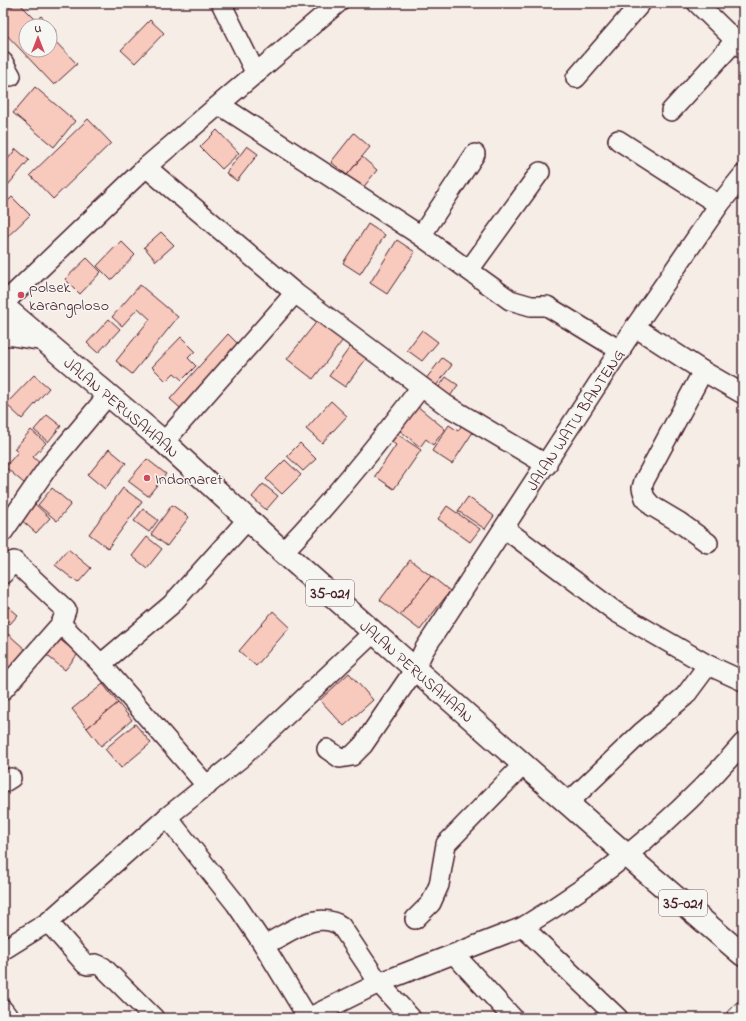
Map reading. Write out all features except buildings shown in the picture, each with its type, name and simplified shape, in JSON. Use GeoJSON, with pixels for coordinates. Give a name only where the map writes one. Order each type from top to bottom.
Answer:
{"type":"FeatureCollection","features":[{"type":"Feature","properties":{"kind":"main road","name":"JALAN PERUSAHAAN"},"geometry":{"type":"LineString","coordinates":[[3,305],[164,442],[283,552],[414,669],[743,955]]}},
{"type":"Feature","properties":{"kind":"main road"},"geometry":{"type":"LineString","coordinates":[[3,335],[10,334],[43,339]]}},
{"type":"Feature","properties":{"kind":"street"},"geometry":{"type":"LineString","coordinates":[[221,3],[256,74]]}},
{"type":"Feature","properties":{"kind":"street"},"geometry":{"type":"LineString","coordinates":[[3,305],[146,167],[338,3]]}},
{"type":"Feature","properties":{"kind":"street"},"geometry":{"type":"LineString","coordinates":[[576,78],[641,3]]}},
{"type":"Feature","properties":{"kind":"street"},"geometry":{"type":"LineString","coordinates":[[671,111],[739,45],[697,3]]}},
{"type":"Feature","properties":{"kind":"street"},"geometry":{"type":"LineString","coordinates":[[220,105],[421,236],[510,300],[531,306],[547,306],[621,351]]}},
{"type":"Feature","properties":{"kind":"street"},"geometry":{"type":"LineString","coordinates":[[618,140],[720,206]]}},
{"type":"Feature","properties":{"kind":"street"},"geometry":{"type":"LineString","coordinates":[[421,236],[475,154]]}},
{"type":"Feature","properties":{"kind":"street"},"geometry":{"type":"LineString","coordinates":[[146,167],[295,294],[446,404],[547,465]]}},
{"type":"Feature","properties":{"kind":"street"},"geometry":{"type":"LineString","coordinates":[[469,270],[540,172]]}},
{"type":"Feature","properties":{"kind":"street","name":"JALAN WATU BANTENG"},"geometry":{"type":"LineString","coordinates":[[328,749],[340,758],[352,756],[363,745],[414,669],[424,650],[504,528],[547,465],[635,327],[743,175]]}},
{"type":"Feature","properties":{"kind":"street"},"geometry":{"type":"LineString","coordinates":[[164,442],[295,294]]}},
{"type":"Feature","properties":{"kind":"street"},"geometry":{"type":"LineString","coordinates":[[635,327],[703,371],[743,394]]}},
{"type":"Feature","properties":{"kind":"street"},"geometry":{"type":"LineString","coordinates":[[703,371],[644,481],[642,488],[645,498],[652,506],[679,522],[708,543]]}},
{"type":"Feature","properties":{"kind":"street"},"geometry":{"type":"LineString","coordinates":[[283,552],[344,486],[382,440],[421,387]]}},
{"type":"Feature","properties":{"kind":"street"},"geometry":{"type":"LineString","coordinates":[[3,532],[48,466],[108,395]]}},
{"type":"Feature","properties":{"kind":"street"},"geometry":{"type":"LineString","coordinates":[[101,664],[171,605],[248,519]]}},
{"type":"Feature","properties":{"kind":"street"},"geometry":{"type":"LineString","coordinates":[[504,528],[616,612],[708,665],[743,681]]}},
{"type":"Feature","properties":{"kind":"street"},"geometry":{"type":"LineString","coordinates":[[3,690],[61,624],[66,610],[7,561]]}},
{"type":"Feature","properties":{"kind":"street"},"geometry":{"type":"LineString","coordinates":[[61,624],[101,664],[207,786]]}},
{"type":"Feature","properties":{"kind":"street"},"geometry":{"type":"LineString","coordinates":[[3,950],[48,922],[167,818],[241,758],[374,632]]}},
{"type":"Feature","properties":{"kind":"street"},"geometry":{"type":"LineString","coordinates":[[568,803],[641,733],[685,696],[708,665]]}},
{"type":"Feature","properties":{"kind":"street"},"geometry":{"type":"LineString","coordinates":[[167,818],[236,904],[264,945],[308,1018],[379,983],[455,955],[523,927],[622,851],[720,769],[743,743]]}},
{"type":"Feature","properties":{"kind":"street"},"geometry":{"type":"LineString","coordinates":[[415,919],[431,903],[438,885],[446,844],[524,764]]}},
{"type":"Feature","properties":{"kind":"street"},"geometry":{"type":"LineString","coordinates":[[264,945],[310,921],[324,919],[333,921],[341,926],[379,983],[411,1018]]}},
{"type":"Feature","properties":{"kind":"street"},"geometry":{"type":"LineString","coordinates":[[48,922],[85,964],[88,966],[96,964],[103,967],[154,1018]]}},
{"type":"Feature","properties":{"kind":"street"},"geometry":{"type":"LineString","coordinates":[[523,927],[618,1018]]}},
{"type":"Feature","properties":{"kind":"street"},"geometry":{"type":"LineString","coordinates":[[455,955],[512,1018]]}},
{"type":"Feature","properties":{"kind":"street"},"geometry":{"type":"LineString","coordinates":[[3,1010],[9,1018]]}},
{"type":"Feature","properties":{"kind":"street"},"geometry":{"type":"LineString","coordinates":[[736,1018],[743,1011]]}},
{"type":"Feature","properties":{"kind":"place","name":"polsek karangploso"},"geometry":{"type":"Point","coordinates":[21,295]}},
{"type":"Feature","properties":{"kind":"place","name":"Indomaret"},"geometry":{"type":"Point","coordinates":[147,478]}}]}
